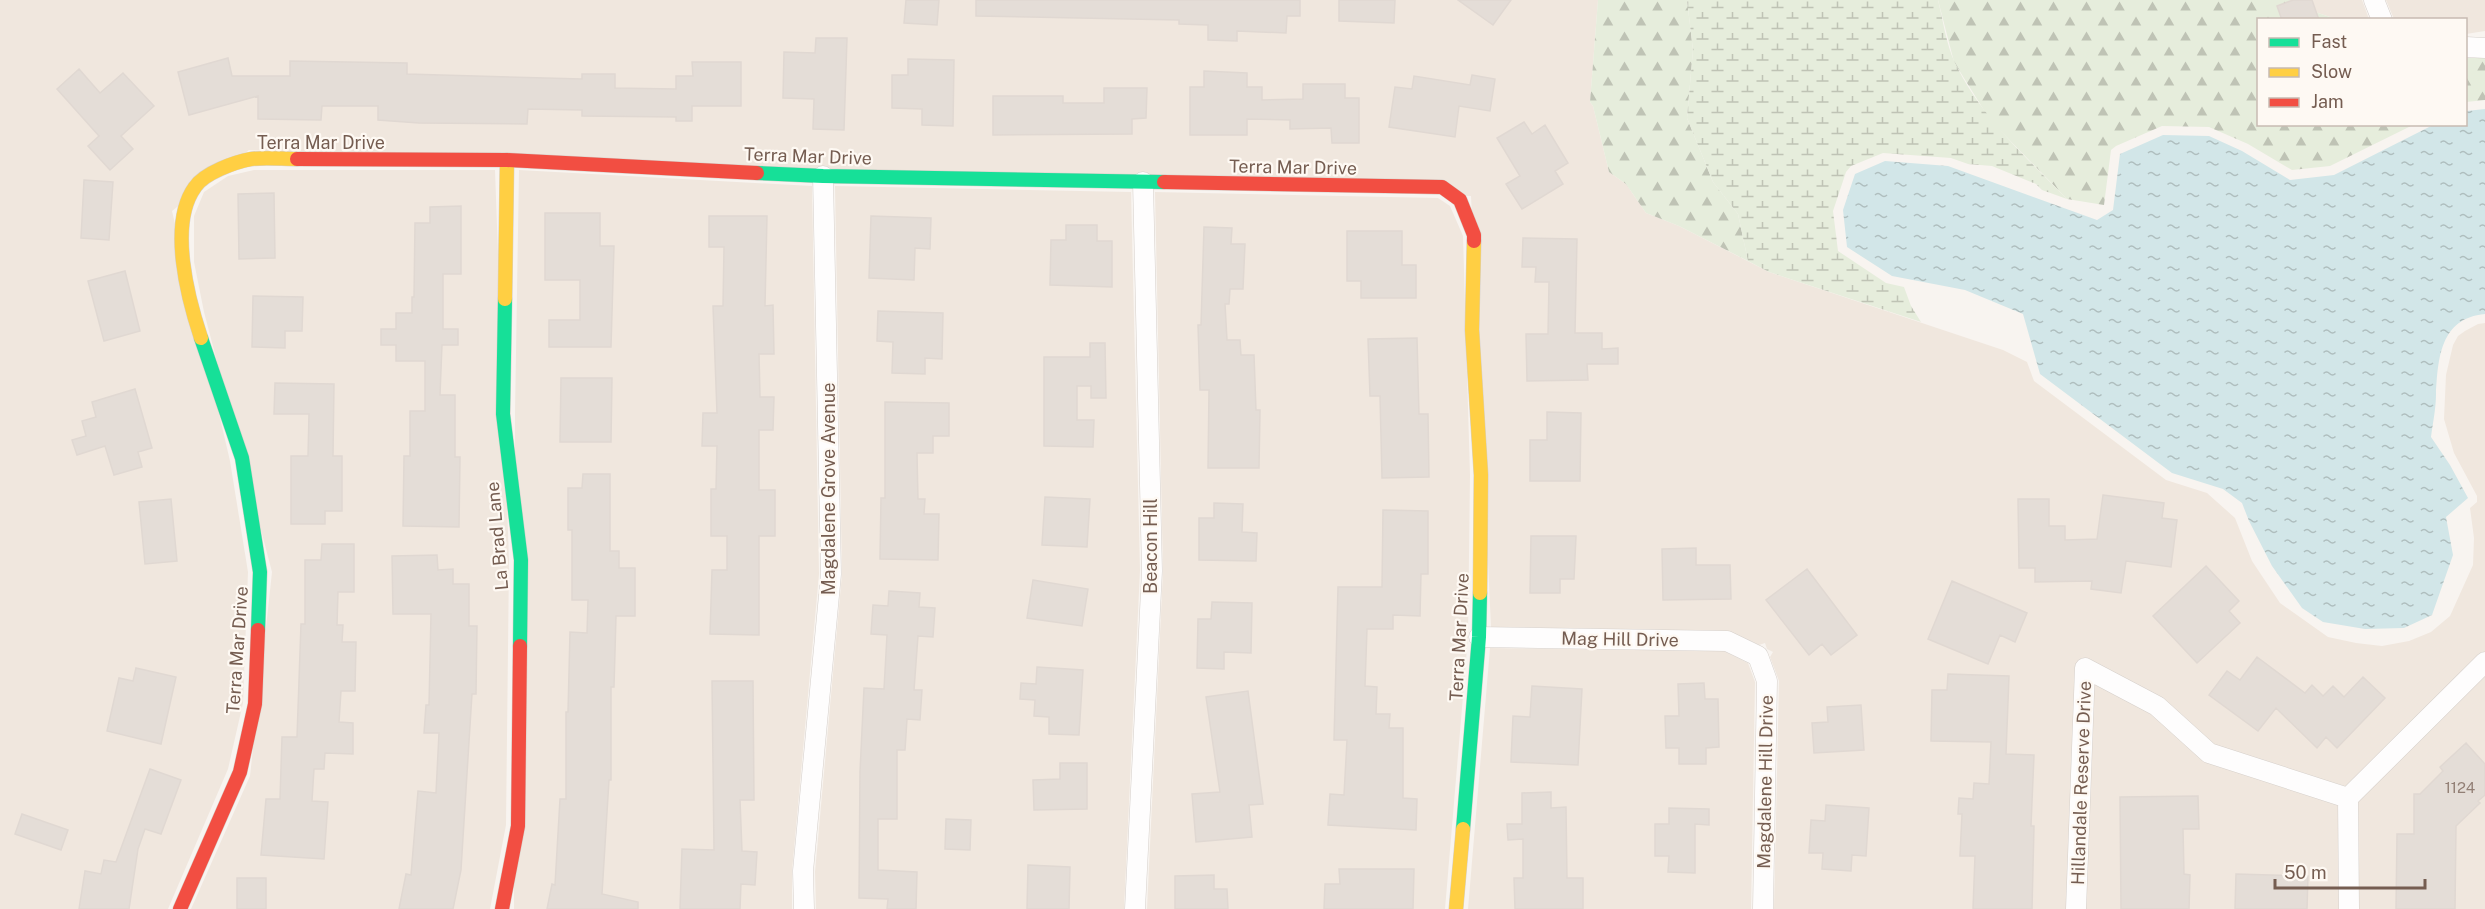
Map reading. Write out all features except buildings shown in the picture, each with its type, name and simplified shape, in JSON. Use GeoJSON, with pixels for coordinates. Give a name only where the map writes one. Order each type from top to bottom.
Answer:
{"type":"FeatureCollection","features":[{"type":"Feature","properties":{"kind":"street"},"geometry":{"type":"LineString","coordinates":[[2374,0],[2381,18]]}},
{"type":"Feature","properties":{"kind":"street"},"geometry":{"type":"LineString","coordinates":[[2467,47],[2485,48]]}},
{"type":"Feature","properties":{"kind":"street","name":"Terra Mar Drive"},"geometry":{"type":"LineString","coordinates":[[180,909],[240,772],[255,704],[260,572],[242,458],[193,314],[183,263],[183,214],[195,186],[223,167],[252,159],[507,159],[823,176],[1442,187],[1460,200],[1474,235],[1472,330],[1481,475],[1479,638],[1456,909]]}},
{"type":"Feature","properties":{"kind":"street","name":"La Brad Lane"},"geometry":{"type":"LineString","coordinates":[[502,909],[518,826],[521,560],[503,414],[507,159]]}},
{"type":"Feature","properties":{"kind":"street","name":"Magdalene Grove Avenue"},"geometry":{"type":"LineString","coordinates":[[804,909],[803,871],[831,574],[823,176]]}},
{"type":"Feature","properties":{"kind":"street","name":"Beacon Hill"},"geometry":{"type":"LineString","coordinates":[[1135,909],[1152,571],[1143,182]]}},
{"type":"Feature","properties":{"kind":"street","name":"Mag Hill Drive"},"geometry":{"type":"LineString","coordinates":[[1479,638],[1727,641],[1758,656]]}},
{"type":"Feature","properties":{"kind":"street","name":"Magdalene Hill Drive"},"geometry":{"type":"LineString","coordinates":[[1758,656],[1767,681],[1763,909]]}},
{"type":"Feature","properties":{"kind":"street"},"geometry":{"type":"LineString","coordinates":[[2349,909],[2348,798],[2485,662]]}},
{"type":"Feature","properties":{"kind":"street","name":"Hillandale Reserve Drive"},"geometry":{"type":"LineString","coordinates":[[2076,909],[2085,668],[2157,706],[2209,753],[2348,798]]}},
{"type":"Feature","properties":{"kind":"shaded area"},"geometry":{"type":"Polygon","coordinates":[[[0,0],[1598,0],[1590,102],[1593,106],[1609,172],[1626,184],[1646,213],[1679,226],[1769,272],[2003,350],[2027,362],[2034,381],[2166,480],[2207,493],[2235,518],[2252,561],[2280,603],[2328,637],[2356,643],[2382,646],[2409,641],[2431,632],[2450,616],[2473,565],[2474,538],[2470,508],[2477,502],[2477,496],[2454,453],[2444,419],[2446,375],[2453,345],[2458,336],[2478,324],[2485,323],[2485,909],[1774,909],[1779,681],[1770,657],[1773,652],[1767,649],[1765,643],[1759,645],[1727,631],[1491,627],[1471,196],[249,150],[172,211],[230,461],[248,572],[243,703],[228,769],[168,909],[0,909],[0,0]]]}},
{"type":"Feature","properties":{"kind":"shaded area"},"geometry":{"type":"Polygon","coordinates":[[[2290,0],[2362,0],[2369,18],[2333,18],[2300,7],[2290,0]]]}},
{"type":"Feature","properties":{"kind":"shaded area"},"geometry":{"type":"Polygon","coordinates":[[[2386,0],[2485,0],[2485,31],[2467,34],[2467,18],[2394,18],[2386,0]]]}},
{"type":"Feature","properties":{"kind":"shaded area"},"geometry":{"type":"Polygon","coordinates":[[[254,170],[495,170],[509,561],[506,825],[490,909],[191,909],[250,776],[272,572],[204,312],[194,262],[194,216],[204,192],[228,176],[254,170]]]}},
{"type":"Feature","properties":{"kind":"shaded area"},"geometry":{"type":"Polygon","coordinates":[[[519,170],[812,186],[819,574],[792,871],[792,909],[514,909],[515,413],[519,170]]]}},
{"type":"Feature","properties":{"kind":"shaded area"},"geometry":{"type":"Polygon","coordinates":[[[835,186],[1131,192],[1140,570],[1124,909],[816,909],[815,872],[842,574],[835,186]]]}},
{"type":"Feature","properties":{"kind":"shaded area"},"geometry":{"type":"Polygon","coordinates":[[[1155,192],[1438,198],[1450,206],[1463,236],[1470,475],[1468,637],[1445,909],[1147,909],[1163,571],[1155,192]]]}},
{"type":"Feature","properties":{"kind":"shaded area"},"geometry":{"type":"Polygon","coordinates":[[[1490,648],[1724,651],[1748,663],[1755,682],[1751,909],[1468,909],[1490,648]]]}},
{"type":"Feature","properties":{"kind":"green space"},"geometry":{"type":"Polygon","coordinates":[[[1598,0],[1687,0],[1693,50],[1687,118],[1713,182],[1738,214],[1748,261],[1679,226],[1646,213],[1626,184],[1609,172],[1593,106],[1590,102],[1598,0]]]}},
{"type":"Feature","properties":{"kind":"green space"},"geometry":{"type":"Polygon","coordinates":[[[1687,0],[1938,0],[1949,48],[1966,83],[2005,136],[2067,199],[2042,190],[2036,184],[1992,166],[1968,164],[1951,158],[1883,153],[1851,166],[1846,172],[1833,211],[1838,251],[1886,283],[1904,287],[1911,306],[1921,322],[1769,272],[1748,261],[1738,214],[1713,182],[1687,118],[1693,50],[1687,0]]]}},
{"type":"Feature","properties":{"kind":"green space"},"geometry":{"type":"Polygon","coordinates":[[[1938,0],[2290,0],[2300,7],[2333,18],[2257,18],[2257,126],[2411,126],[2330,166],[2292,170],[2248,144],[2209,127],[2162,126],[2111,150],[2104,205],[2067,199],[1990,120],[1954,62],[1938,0]]]}},
{"type":"Feature","properties":{"kind":"green space"},"geometry":{"type":"Polygon","coordinates":[[[2467,58],[2485,58],[2485,100],[2467,102],[2467,58]]]}},
{"type":"Feature","properties":{"kind":"water"},"geometry":{"type":"Polygon","coordinates":[[[2485,109],[2485,314],[2470,317],[2459,323],[2444,342],[2438,367],[2431,437],[2468,498],[2446,517],[2453,555],[2432,615],[2404,628],[2365,629],[2323,622],[2302,608],[2272,566],[2242,503],[2223,489],[2172,473],[2040,374],[2023,314],[1965,290],[1892,276],[1847,247],[1843,210],[1855,174],[1885,161],[1948,166],[2097,220],[2113,210],[2120,154],[2163,135],[2209,136],[2242,151],[2290,180],[2334,175],[2431,126],[2467,126],[2467,111],[2485,109]]]}},
{"type":"Feature","properties":{"kind":"traffic: fast"},"geometry":{"type":"LineString","coordinates":[[757,173],[1164,182]]}},
{"type":"Feature","properties":{"kind":"traffic: fast"},"geometry":{"type":"LineString","coordinates":[[505,299],[503,414],[521,560],[520,646]]}},
{"type":"Feature","properties":{"kind":"traffic: fast"},"geometry":{"type":"LineString","coordinates":[[201,338],[242,458],[260,572],[258,630]]}},
{"type":"Feature","properties":{"kind":"traffic: fast"},"geometry":{"type":"LineString","coordinates":[[1463,829],[1479,637],[1480,593]]}},
{"type":"Feature","properties":{"kind":"traffic: slow"},"geometry":{"type":"LineString","coordinates":[[201,338],[186,283],[182,241],[187,203],[195,187],[212,173],[244,160],[297,159]]}},
{"type":"Feature","properties":{"kind":"traffic: slow"},"geometry":{"type":"LineString","coordinates":[[505,299],[507,160]]}},
{"type":"Feature","properties":{"kind":"traffic: slow"},"geometry":{"type":"LineString","coordinates":[[1474,241],[1472,330],[1481,475],[1480,593]]}},
{"type":"Feature","properties":{"kind":"traffic: slow"},"geometry":{"type":"LineString","coordinates":[[1456,909],[1463,829]]}},
{"type":"Feature","properties":{"kind":"traffic: jam"},"geometry":{"type":"LineString","coordinates":[[297,159],[507,160],[757,173]]}},
{"type":"Feature","properties":{"kind":"traffic: jam"},"geometry":{"type":"LineString","coordinates":[[1164,182],[1442,187],[1460,200],[1474,235],[1474,241]]}},
{"type":"Feature","properties":{"kind":"traffic: jam"},"geometry":{"type":"LineString","coordinates":[[180,909],[240,772],[255,704],[258,630]]}},
{"type":"Feature","properties":{"kind":"traffic: jam"},"geometry":{"type":"LineString","coordinates":[[502,909],[518,826],[520,646]]}}]}
